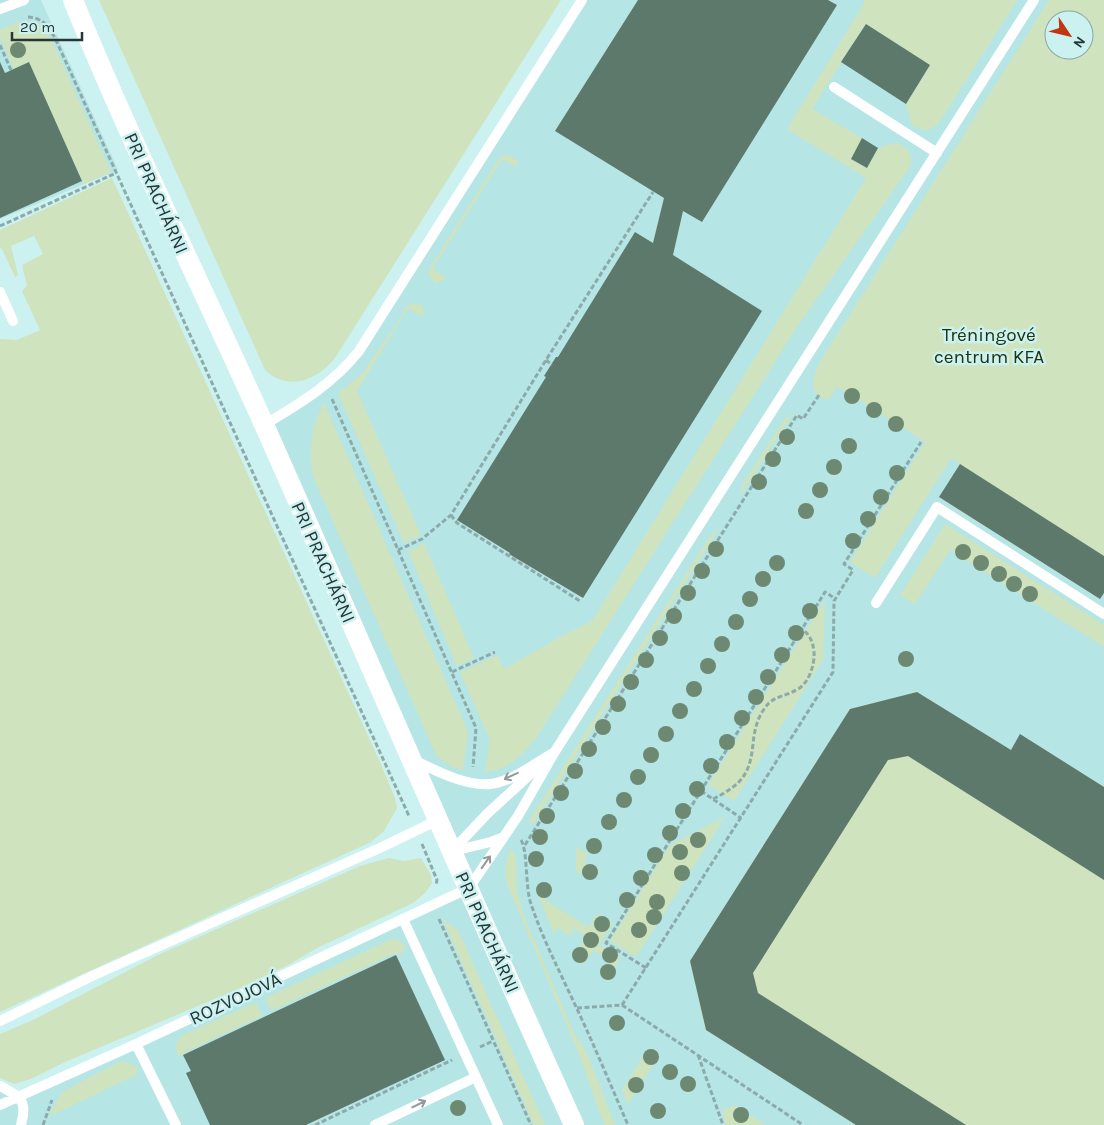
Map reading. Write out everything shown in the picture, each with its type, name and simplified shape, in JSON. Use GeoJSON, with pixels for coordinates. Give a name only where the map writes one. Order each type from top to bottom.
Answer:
{"type":"FeatureCollection","features":[{"type":"Feature","properties":{"kind":"street","name":"PRI PRACHÁRNI"},"geometry":{"type":"LineString","coordinates":[[73,0],[144,166],[264,425],[574,1125]]}},
{"type":"Feature","properties":{"kind":"lane"},"geometry":{"type":"LineString","coordinates":[[0,9],[24,0]]}},
{"type":"Feature","properties":{"kind":"lane"},"geometry":{"type":"LineString","coordinates":[[264,425],[326,385],[350,362],[369,338],[582,0]]}},
{"type":"Feature","properties":{"kind":"lane"},"geometry":{"type":"LineString","coordinates":[[469,888],[518,816],[554,753],[786,386],[1034,0]]}},
{"type":"Feature","properties":{"kind":"lane"},"geometry":{"type":"LineString","coordinates":[[834,87],[937,153]]}},
{"type":"Feature","properties":{"kind":"lane"},"geometry":{"type":"LineString","coordinates":[[0,292],[13,321]]}},
{"type":"Feature","properties":{"kind":"lane"},"geometry":{"type":"LineString","coordinates":[[876,603],[937,507],[1104,614]]}},
{"type":"Feature","properties":{"kind":"lane"},"geometry":{"type":"LineString","coordinates":[[412,759],[448,776],[490,784],[504,780],[554,753]]}},
{"type":"Feature","properties":{"kind":"lane"},"geometry":{"type":"LineString","coordinates":[[452,851],[487,814],[554,753]]}},
{"type":"Feature","properties":{"kind":"lane"},"geometry":{"type":"LineString","coordinates":[[0,1021],[92,976],[438,820]]}},
{"type":"Feature","properties":{"kind":"lane"},"geometry":{"type":"LineString","coordinates":[[452,851],[491,842],[507,833]]}},
{"type":"Feature","properties":{"kind":"lane","name":"ROZVOJOVÁ"},"geometry":{"type":"LineString","coordinates":[[0,1105],[136,1044],[469,888]]}},
{"type":"Feature","properties":{"kind":"lane"},"geometry":{"type":"LineString","coordinates":[[403,919],[498,1125]]}},
{"type":"Feature","properties":{"kind":"lane"},"geometry":{"type":"LineString","coordinates":[[136,1044],[176,1125]]}},
{"type":"Feature","properties":{"kind":"lane"},"geometry":{"type":"LineString","coordinates":[[375,1125],[476,1077]]}},
{"type":"Feature","properties":{"kind":"lane"},"geometry":{"type":"LineString","coordinates":[[0,1086],[19,1097],[24,1116],[21,1125]]}},
{"type":"Feature","properties":{"kind":"path"},"geometry":{"type":"LineString","coordinates":[[0,9],[7,23],[22,16],[40,19],[48,26],[55,38],[416,831],[437,880],[432,904],[531,1125]]}},
{"type":"Feature","properties":{"kind":"path"},"geometry":{"type":"LineString","coordinates":[[0,45],[11,70]]}},
{"type":"Feature","properties":{"kind":"path"},"geometry":{"type":"LineString","coordinates":[[0,226],[116,172]]}},
{"type":"Feature","properties":{"kind":"path"},"geometry":{"type":"LineString","coordinates":[[398,550],[422,539],[451,515],[546,360],[653,192]]}},
{"type":"Feature","properties":{"kind":"path"},"geometry":{"type":"LineString","coordinates":[[546,360],[552,365]]}},
{"type":"Feature","properties":{"kind":"path"},"geometry":{"type":"LineString","coordinates":[[326,385],[476,728],[477,735],[472,782]]}},
{"type":"Feature","properties":{"kind":"path"},"geometry":{"type":"LineString","coordinates":[[524,845],[797,415],[803,419],[819,395]]}},
{"type":"Feature","properties":{"kind":"path"},"geometry":{"type":"LineString","coordinates":[[622,1005],[833,672],[834,602],[853,570],[844,564],[921,442]]}},
{"type":"Feature","properties":{"kind":"path"},"geometry":{"type":"LineString","coordinates":[[451,515],[457,523],[580,601]]}},
{"type":"Feature","properties":{"kind":"path"},"geometry":{"type":"LineString","coordinates":[[646,968],[606,943],[825,592],[836,599]]}},
{"type":"Feature","properties":{"kind":"path"},"geometry":{"type":"LineString","coordinates":[[713,799],[730,790],[744,777],[750,766],[757,722],[768,704],[782,695],[799,689],[807,678],[813,663],[813,648],[809,636],[802,629]]}},
{"type":"Feature","properties":{"kind":"path"},"geometry":{"type":"LineString","coordinates":[[452,672],[496,652]]}},
{"type":"Feature","properties":{"kind":"path"},"geometry":{"type":"LineString","coordinates":[[701,791],[741,818]]}},
{"type":"Feature","properties":{"kind":"path"},"geometry":{"type":"LineString","coordinates":[[507,833],[519,837],[524,845],[526,879],[530,902],[552,956],[628,1125]]}},
{"type":"Feature","properties":{"kind":"path"},"geometry":{"type":"LineString","coordinates":[[577,1008],[622,1005],[803,1125]]}},
{"type":"Feature","properties":{"kind":"path"},"geometry":{"type":"LineString","coordinates":[[315,1125],[493,1040]]}},
{"type":"Feature","properties":{"kind":"path"},"geometry":{"type":"LineString","coordinates":[[698,1055],[723,1125]]}},
{"type":"Feature","properties":{"kind":"shaded area"},"geometry":{"type":"Polygon","coordinates":[[[0,0],[41,0],[118,170],[0,219],[0,0]]]}},
{"type":"Feature","properties":{"kind":"shaded area"},"geometry":{"type":"Polygon","coordinates":[[[582,0],[893,0],[981,56],[1017,0],[1104,0],[1104,1125],[0,1125],[0,1086],[19,1097],[469,888],[264,425],[339,374],[582,0]]]}},
{"type":"Feature","properties":{"kind":"green space"},"geometry":{"type":"Polygon","coordinates":[[[99,0],[561,0],[335,358],[320,372],[302,381],[293,382],[274,377],[265,370],[99,0]]]}},
{"type":"Feature","properties":{"kind":"green space"},"geometry":{"type":"Polygon","coordinates":[[[864,0],[1017,0],[938,124],[927,130],[912,126],[906,104],[930,65],[865,24],[812,109],[862,138],[851,159],[867,168],[879,149],[886,145],[899,143],[910,154],[909,168],[797,327],[540,732],[517,759],[502,768],[485,772],[490,740],[460,672],[497,655],[504,669],[592,621],[866,178],[787,129],[865,2],[864,0]]]}},
{"type":"Feature","properties":{"kind":"green space","name":"Tréningové centrum KFA"},"geometry":{"type":"Polygon","coordinates":[[[1049,0],[1104,0],[1104,593],[1100,599],[939,497],[960,464],[951,458],[875,578],[850,562],[925,442],[899,425],[898,422],[895,423],[876,411],[876,408],[873,409],[854,397],[853,394],[850,395],[837,387],[828,400],[821,397],[813,387],[814,375],[1049,0]]]}},
{"type":"Feature","properties":{"kind":"green space"},"geometry":{"type":"Polygon","coordinates":[[[19,21],[36,22],[48,32],[111,172],[84,184],[28,62],[14,69],[0,37],[0,30],[19,21]]]}},
{"type":"Feature","properties":{"kind":"green space"},"geometry":{"type":"Polygon","coordinates":[[[509,154],[517,161],[517,168],[502,159],[433,268],[447,279],[436,283],[428,276],[431,266],[500,157],[509,154]]]}},
{"type":"Feature","properties":{"kind":"green space"},"geometry":{"type":"Polygon","coordinates":[[[112,178],[380,762],[395,798],[397,808],[384,831],[371,842],[0,1012],[0,339],[17,340],[40,330],[22,291],[27,286],[22,265],[43,254],[34,236],[11,246],[18,275],[15,277],[0,248],[0,230],[112,178]]]}},
{"type":"Feature","properties":{"kind":"green space"},"geometry":{"type":"Polygon","coordinates":[[[413,303],[423,306],[424,317],[408,308],[357,391],[421,535],[404,543],[338,393],[361,375],[401,317],[405,307],[413,303]]]}},
{"type":"Feature","properties":{"kind":"green space"},"geometry":{"type":"Polygon","coordinates":[[[324,403],[468,732],[463,770],[452,767],[437,757],[312,474],[312,437],[316,420],[324,403]]]}},
{"type":"Feature","properties":{"kind":"green space"},"geometry":{"type":"Polygon","coordinates":[[[793,413],[740,496],[742,485],[785,418],[793,413]]]}},
{"type":"Feature","properties":{"kind":"green space"},"geometry":{"type":"Polygon","coordinates":[[[945,524],[1104,625],[1104,647],[950,550],[915,604],[901,596],[945,524]]]}},
{"type":"Feature","properties":{"kind":"green space"},"geometry":{"type":"Polygon","coordinates":[[[719,529],[533,824],[529,821],[710,536],[719,529]]]}},
{"type":"Feature","properties":{"kind":"green space"},"geometry":{"type":"Polygon","coordinates":[[[424,543],[474,658],[457,666],[408,551],[424,543]]]}},
{"type":"Feature","properties":{"kind":"green space"},"geometry":{"type":"Polygon","coordinates":[[[825,600],[823,660],[734,801],[708,785],[825,600]]]}},
{"type":"Feature","properties":{"kind":"green space"},"geometry":{"type":"Polygon","coordinates":[[[917,692],[1011,750],[1020,734],[1104,787],[1104,1125],[856,1125],[705,1029],[690,961],[850,709],[917,692]]]}},
{"type":"Feature","properties":{"kind":"green space"},"geometry":{"type":"Polygon","coordinates":[[[725,817],[636,957],[610,941],[670,845],[725,817]]]}},
{"type":"Feature","properties":{"kind":"green space"},"geometry":{"type":"Polygon","coordinates":[[[576,846],[588,854],[584,862],[599,871],[595,876],[586,877],[576,871],[576,846]]]}},
{"type":"Feature","properties":{"kind":"green space"},"geometry":{"type":"Polygon","coordinates":[[[511,848],[515,855],[517,890],[522,911],[573,1031],[587,1053],[615,1125],[604,1125],[579,1054],[507,884],[507,857],[511,848]]]}},
{"type":"Feature","properties":{"kind":"green space"},"geometry":{"type":"Polygon","coordinates":[[[389,858],[404,861],[421,858],[431,875],[432,883],[425,893],[413,903],[317,948],[290,964],[236,990],[65,1062],[31,1079],[14,1084],[0,1078],[0,1034],[35,1019],[160,954],[360,866],[389,858]]]}},
{"type":"Feature","properties":{"kind":"green space"},"geometry":{"type":"Polygon","coordinates":[[[537,885],[553,886],[545,900],[588,927],[597,914],[613,923],[599,945],[621,958],[607,980],[602,977],[611,962],[593,950],[583,965],[573,958],[586,936],[574,928],[569,936],[558,928],[554,934],[539,897],[537,885]]]}},
{"type":"Feature","properties":{"kind":"green space"},"geometry":{"type":"Polygon","coordinates":[[[443,920],[458,930],[545,1125],[534,1125],[443,920]]]}},
{"type":"Feature","properties":{"kind":"green space"},"geometry":{"type":"Polygon","coordinates":[[[394,938],[405,945],[404,952],[396,955],[395,953],[271,1011],[265,998],[394,938]]]}},
{"type":"Feature","properties":{"kind":"green space"},"geometry":{"type":"Polygon","coordinates":[[[256,1002],[262,1016],[179,1056],[176,1046],[181,1036],[256,1002]]]}},
{"type":"Feature","properties":{"kind":"green space"},"geometry":{"type":"Polygon","coordinates":[[[648,1048],[659,1055],[628,1104],[622,1090],[648,1048]]]}},
{"type":"Feature","properties":{"kind":"green space"},"geometry":{"type":"Polygon","coordinates":[[[119,1062],[126,1062],[137,1067],[136,1075],[48,1117],[62,1092],[119,1062]]]}},
{"type":"Feature","properties":{"kind":"green space"},"geometry":{"type":"Polygon","coordinates":[[[734,1105],[765,1125],[726,1125],[722,1111],[734,1105]]]}},
{"type":"Feature","properties":{"kind":"building"},"geometry":{"type":"Polygon","coordinates":[[[638,0],[828,0],[837,5],[702,222],[683,211],[673,255],[762,311],[583,598],[509,554],[457,520],[546,377],[544,376],[556,357],[558,357],[635,232],[653,243],[664,198],[555,131],[638,0]]]}},
{"type":"Feature","properties":{"kind":"building"},"geometry":{"type":"Polygon","coordinates":[[[866,24],[930,65],[906,104],[841,62],[866,24]]]}},
{"type":"Feature","properties":{"kind":"building"},"geometry":{"type":"Polygon","coordinates":[[[0,62],[5,73],[29,62],[82,181],[0,218],[0,62]]]}},
{"type":"Feature","properties":{"kind":"building"},"geometry":{"type":"Polygon","coordinates":[[[862,138],[878,148],[867,168],[851,159],[862,138]]]}},
{"type":"Feature","properties":{"kind":"building"},"geometry":{"type":"Polygon","coordinates":[[[960,464],[1104,556],[1104,593],[1100,599],[939,497],[960,464]]]}},
{"type":"Feature","properties":{"kind":"building"},"geometry":{"type":"Polygon","coordinates":[[[917,692],[1011,750],[1020,734],[1104,787],[1104,880],[908,756],[888,760],[753,973],[758,993],[966,1125],[856,1125],[706,1030],[690,961],[850,709],[917,692]]]}},
{"type":"Feature","properties":{"kind":"building"},"geometry":{"type":"Polygon","coordinates":[[[396,955],[445,1060],[306,1125],[210,1125],[186,1073],[191,1071],[183,1055],[396,955]]]}}]}
